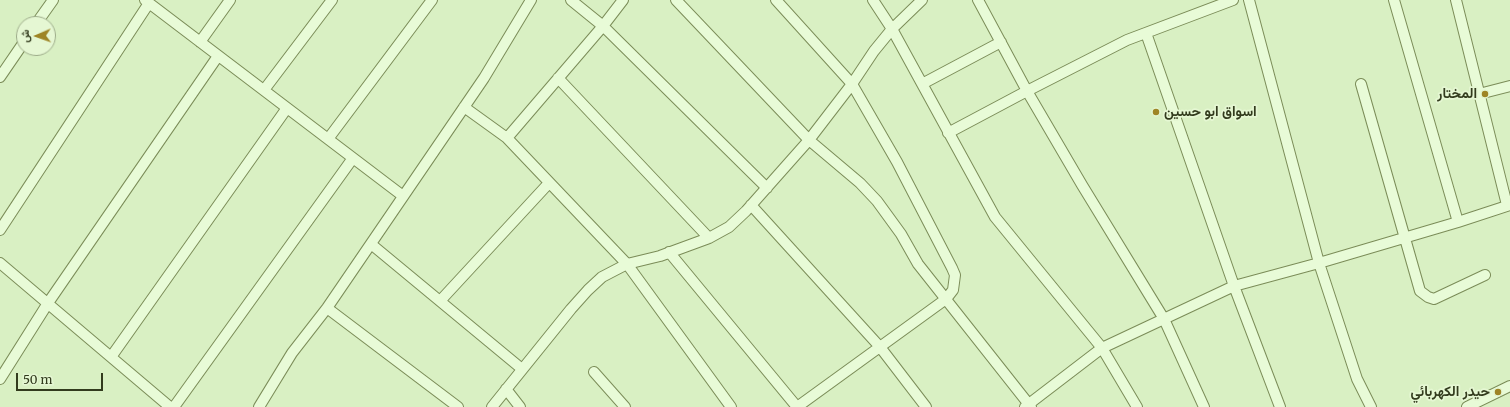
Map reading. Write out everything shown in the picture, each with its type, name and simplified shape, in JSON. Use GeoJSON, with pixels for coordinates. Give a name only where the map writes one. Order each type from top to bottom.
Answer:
{"type":"FeatureCollection","features":[{"type":"Feature","properties":{"kind":"street"},"geometry":{"type":"LineString","coordinates":[[42,16],[53,0]]}},
{"type":"Feature","properties":{"kind":"street"},"geometry":{"type":"LineString","coordinates":[[200,42],[230,0]]}},
{"type":"Feature","properties":{"kind":"street"},"geometry":{"type":"LineString","coordinates":[[264,90],[332,0]]}},
{"type":"Feature","properties":{"kind":"street"},"geometry":{"type":"LineString","coordinates":[[328,139],[432,0]]}},
{"type":"Feature","properties":{"kind":"street"},"geometry":{"type":"LineString","coordinates":[[259,407],[292,353],[327,308],[484,78],[531,0]]}},
{"type":"Feature","properties":{"kind":"street"},"geometry":{"type":"LineString","coordinates":[[571,0],[603,26],[767,188]]}},
{"type":"Feature","properties":{"kind":"street"},"geometry":{"type":"LineString","coordinates":[[507,138],[603,26],[623,0]]}},
{"type":"Feature","properties":{"kind":"street"},"geometry":{"type":"LineString","coordinates":[[676,0],[809,140],[860,182],[877,201],[901,234],[918,264],[1028,406],[1102,348],[1234,286],[1404,238],[1509,205],[1479,94],[1456,0]]}},
{"type":"Feature","properties":{"kind":"street"},"geometry":{"type":"LineString","coordinates":[[669,252],[797,407],[946,299],[953,290],[955,284],[952,268],[897,162],[852,84],[776,0]]}},
{"type":"Feature","properties":{"kind":"street"},"geometry":{"type":"LineString","coordinates":[[873,0],[892,29],[995,217],[1102,348],[1137,407]]}},
{"type":"Feature","properties":{"kind":"street"},"geometry":{"type":"LineString","coordinates":[[492,407],[588,290],[602,277],[627,264],[669,252],[709,238],[729,227],[767,188],[809,140],[852,84],[874,51],[892,29],[922,0]]}},
{"type":"Feature","properties":{"kind":"street"},"geometry":{"type":"LineString","coordinates":[[978,0],[1027,91],[1082,185],[1164,318],[1204,407]]}},
{"type":"Feature","properties":{"kind":"street"},"geometry":{"type":"LineString","coordinates":[[948,133],[1127,40],[1233,0]]}},
{"type":"Feature","properties":{"kind":"street"},"geometry":{"type":"LineString","coordinates":[[1249,0],[1319,263],[1357,379],[1371,407]]}},
{"type":"Feature","properties":{"kind":"street"},"geometry":{"type":"LineString","coordinates":[[1394,0],[1458,222]]}},
{"type":"Feature","properties":{"kind":"street"},"geometry":{"type":"LineString","coordinates":[[0,230],[147,1],[403,196]]}},
{"type":"Feature","properties":{"kind":"street"},"geometry":{"type":"LineString","coordinates":[[1146,33],[1234,286],[1280,407]]}},
{"type":"Feature","properties":{"kind":"street"},"geometry":{"type":"LineString","coordinates":[[922,84],[1001,42]]}},
{"type":"Feature","properties":{"kind":"street"},"geometry":{"type":"LineString","coordinates":[[0,77],[16,54]]}},
{"type":"Feature","properties":{"kind":"street"},"geometry":{"type":"LineString","coordinates":[[0,379],[48,303],[218,56]]}},
{"type":"Feature","properties":{"kind":"street"},"geometry":{"type":"LineString","coordinates":[[558,78],[709,238]]}},
{"type":"Feature","properties":{"kind":"street"},"geometry":{"type":"LineString","coordinates":[[1361,84],[1420,291],[1428,297],[1434,299],[1485,276]]}},
{"type":"Feature","properties":{"kind":"street"},"geometry":{"type":"LineString","coordinates":[[1479,94],[1510,86]]}},
{"type":"Feature","properties":{"kind":"street"},"geometry":{"type":"LineString","coordinates":[[464,107],[507,138],[627,264],[731,407]]}},
{"type":"Feature","properties":{"kind":"street"},"geometry":{"type":"LineString","coordinates":[[111,357],[287,108]]}},
{"type":"Feature","properties":{"kind":"street"},"geometry":{"type":"LineString","coordinates":[[174,407],[353,158]]}},
{"type":"Feature","properties":{"kind":"street"},"geometry":{"type":"LineString","coordinates":[[440,302],[550,183]]}},
{"type":"Feature","properties":{"kind":"street"},"geometry":{"type":"LineString","coordinates":[[751,205],[880,347],[926,407]]}},
{"type":"Feature","properties":{"kind":"street"},"geometry":{"type":"LineString","coordinates":[[371,244],[522,369]]}},
{"type":"Feature","properties":{"kind":"street"},"geometry":{"type":"LineString","coordinates":[[0,263],[170,407]]}},
{"type":"Feature","properties":{"kind":"street"},"geometry":{"type":"LineString","coordinates":[[327,308],[458,407]]}},
{"type":"Feature","properties":{"kind":"street"},"geometry":{"type":"LineString","coordinates":[[594,372],[623,406]]}},
{"type":"Feature","properties":{"kind":"street"},"geometry":{"type":"LineString","coordinates":[[1467,407],[1510,386]]}},
{"type":"Feature","properties":{"kind":"street"},"geometry":{"type":"LineString","coordinates":[[506,389],[520,407]]}},
{"type":"Feature","properties":{"kind":"place","name":"المختار"},"geometry":{"type":"Point","coordinates":[1485,94]}},
{"type":"Feature","properties":{"kind":"place","name":"اسواق ابو حسين"},"geometry":{"type":"Point","coordinates":[1156,112]}},
{"type":"Feature","properties":{"kind":"place","name":"حيدر الكهربائي"},"geometry":{"type":"Point","coordinates":[1498,392]}}]}
